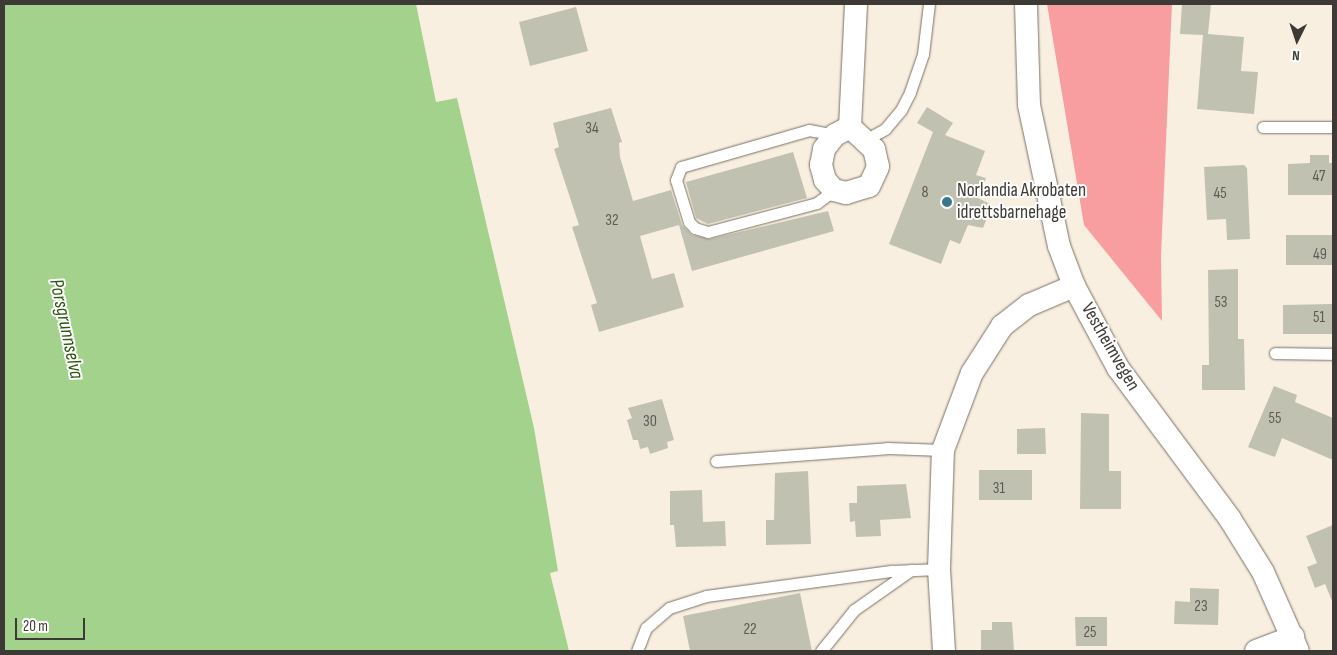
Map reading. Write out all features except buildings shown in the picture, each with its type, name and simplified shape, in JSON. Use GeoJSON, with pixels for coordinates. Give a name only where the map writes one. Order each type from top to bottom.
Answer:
{"type":"FeatureCollection","features":[{"type":"Feature","properties":{"kind":"street"},"geometry":{"type":"LineString","coordinates":[[851,134],[856,4]]}},
{"type":"Feature","properties":{"kind":"street","name":"Vestheimvegen"},"geometry":{"type":"LineString","coordinates":[[1026,4],[1029,105],[1059,246],[1074,286],[1118,368],[1230,519],[1263,572],[1296,644]]}},
{"type":"Feature","properties":{"kind":"street"},"geometry":{"type":"LineString","coordinates":[[851,134],[877,157],[876,176],[868,186],[856,192],[834,190],[825,180],[821,165],[824,149],[851,134]]}},
{"type":"Feature","properties":{"kind":"street"},"geometry":{"type":"LineString","coordinates":[[944,651],[939,569],[943,450],[972,373],[1002,326],[1029,305],[1074,286]]}},
{"type":"Feature","properties":{"kind":"street"},"geometry":{"type":"LineString","coordinates":[[1256,651],[1296,644]]}},
{"type":"Feature","properties":{"kind":"lane"},"geometry":{"type":"LineString","coordinates":[[834,190],[817,203],[708,232],[695,228],[689,222],[676,180],[681,167],[809,130],[851,134],[885,129],[901,110],[910,92],[923,54],[929,4]]}},
{"type":"Feature","properties":{"kind":"lane"},"geometry":{"type":"LineString","coordinates":[[1263,127],[1333,127]]}},
{"type":"Feature","properties":{"kind":"lane"},"geometry":{"type":"LineString","coordinates":[[1275,353],[1333,354]]}},
{"type":"Feature","properties":{"kind":"lane"},"geometry":{"type":"LineString","coordinates":[[716,461],[888,448],[943,450]]}},
{"type":"Feature","properties":{"kind":"lane"},"geometry":{"type":"LineString","coordinates":[[637,651],[646,628],[669,608],[706,596],[799,582],[911,570],[939,569]]}},
{"type":"Feature","properties":{"kind":"lane"},"geometry":{"type":"LineString","coordinates":[[821,651],[854,610],[911,570]]}},
{"type":"Feature","properties":{"kind":"shaded area"},"geometry":{"type":"Polygon","coordinates":[[[1047,4],[1172,4],[1161,256],[1162,321],[1084,225],[1047,4]]]}},
{"type":"Feature","properties":{"kind":"water","name":"Porsgrunnselva"},"geometry":{"type":"Polygon","coordinates":[[[4,4],[416,4],[436,102],[457,98],[534,428],[558,571],[550,573],[569,651],[4,651],[4,4]]]}},
{"type":"Feature","properties":{"kind":"place","name":"Norlandia Akrobaten idrettsbarnehage"},"geometry":{"type":"Point","coordinates":[947,202]}}]}
